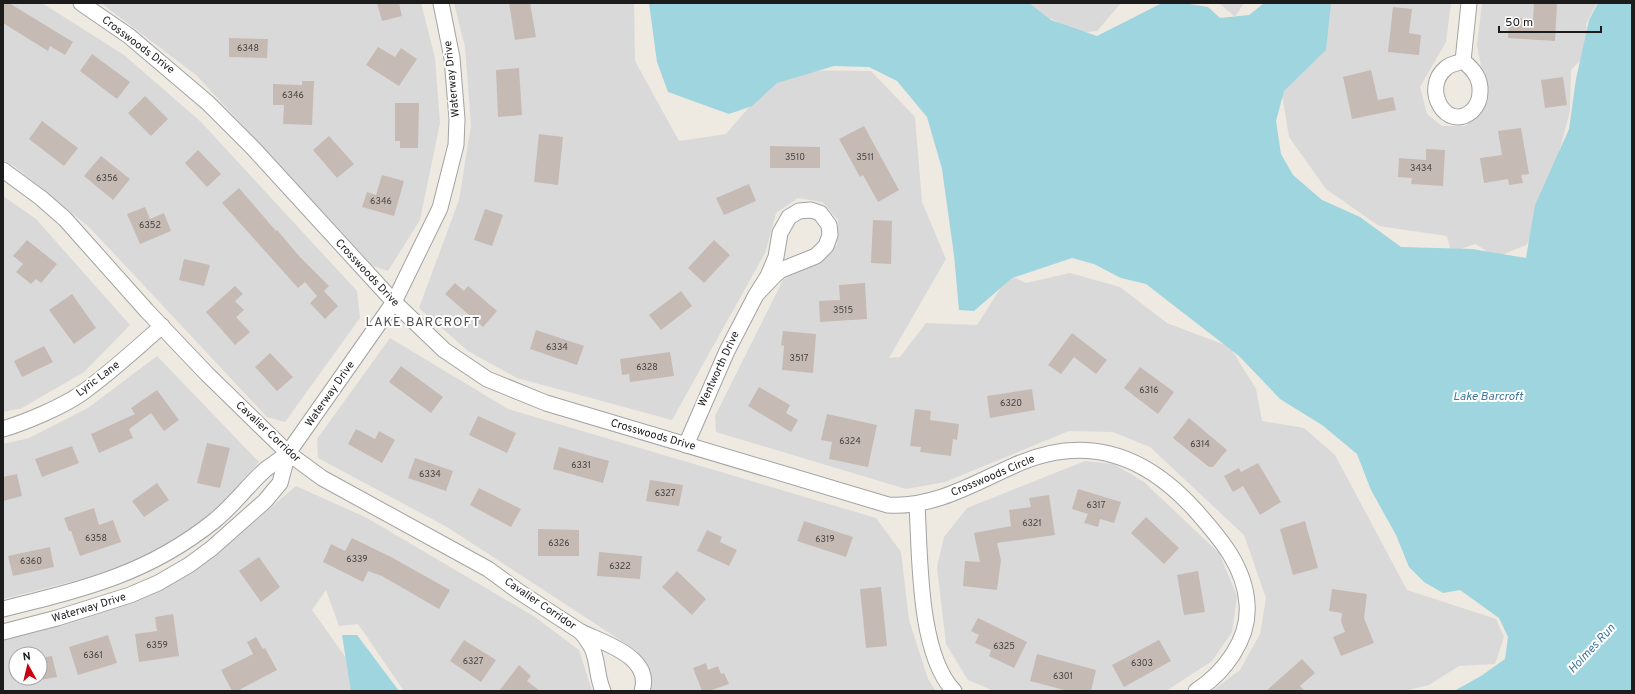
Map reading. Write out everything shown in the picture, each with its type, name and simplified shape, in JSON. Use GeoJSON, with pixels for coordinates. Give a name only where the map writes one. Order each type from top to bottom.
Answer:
{"type":"FeatureCollection","features":[{"type":"Feature","properties":{"kind":"street","name":"Crosswoods Drive"},"geometry":{"type":"LineString","coordinates":[[81,3],[130,36],[208,103],[253,148],[394,302],[444,350],[487,379],[546,404],[888,505],[918,505]]}},
{"type":"Feature","properties":{"kind":"street","name":"Waterway Drive"},"geometry":{"type":"LineString","coordinates":[[3,632],[57,618],[130,595],[158,583],[189,565],[218,544],[265,501],[280,483],[288,453],[394,302],[440,208],[456,145],[456,99],[452,58],[441,3]]}},
{"type":"Feature","properties":{"kind":"street"},"geometry":{"type":"LineString","coordinates":[[1464,61],[1469,3]]}},
{"type":"Feature","properties":{"kind":"street","name":"Cavalier Corridor"},"geometry":{"type":"LineString","coordinates":[[3,170],[41,198],[65,219],[207,374],[288,453],[322,478],[488,569],[518,591],[581,632],[629,655],[637,663],[642,672],[644,684],[642,691]]}},
{"type":"Feature","properties":{"kind":"street","name":"Wentworth Drive"},"geometry":{"type":"LineString","coordinates":[[686,445],[726,351],[756,295],[768,276],[776,257],[780,233],[789,217],[799,211],[811,210],[820,213],[827,220],[830,230],[830,236],[823,250],[816,256],[781,270],[767,282],[756,295]]}},
{"type":"Feature","properties":{"kind":"street","name":"Lyric Lane"},"geometry":{"type":"LineString","coordinates":[[3,429],[18,424],[80,394],[116,366],[162,326]]}},
{"type":"Feature","properties":{"kind":"street","name":"Crosswoods Circle"},"geometry":{"type":"LineString","coordinates":[[918,505],[958,492],[1015,465],[1056,451],[1094,450],[1109,453],[1132,461],[1152,472],[1186,500],[1216,533],[1230,553],[1247,594],[1248,610],[1238,645],[1219,672],[1196,691]]}},
{"type":"Feature","properties":{"kind":"street"},"geometry":{"type":"LineString","coordinates":[[3,609],[101,584],[136,570],[162,557],[190,540],[216,520],[266,470],[288,453]]}},
{"type":"Feature","properties":{"kind":"street"},"geometry":{"type":"LineString","coordinates":[[918,505],[923,604],[928,634],[943,675],[954,691]]}},
{"type":"Feature","properties":{"kind":"street","name":"Cavalier Corridor"},"geometry":{"type":"LineString","coordinates":[[581,632],[589,642],[595,656],[598,681],[603,691]]}},
{"type":"Feature","properties":{"kind":"shaded area"},"geometry":{"type":"Polygon","coordinates":[[[3,3],[42,3],[124,55],[201,122],[357,291],[360,318],[285,422],[267,417],[90,228],[14,166],[3,160],[3,3]]]}},
{"type":"Feature","properties":{"kind":"shaded area"},"geometry":{"type":"Polygon","coordinates":[[[101,3],[421,3],[435,58],[440,123],[420,220],[388,271],[373,266],[196,75],[101,3]]]}},
{"type":"Feature","properties":{"kind":"shaded area"},"geometry":{"type":"Polygon","coordinates":[[[454,3],[634,3],[635,61],[679,141],[726,134],[781,70],[871,71],[915,117],[922,202],[946,259],[889,358],[900,357],[926,323],[977,325],[1009,275],[1026,283],[1070,273],[1120,287],[1167,323],[1230,347],[1256,389],[1262,421],[1304,428],[1335,455],[1407,590],[1496,619],[1504,637],[1495,664],[1459,666],[1429,685],[1404,691],[1212,691],[1240,670],[1260,634],[1266,598],[1244,535],[1150,447],[1113,432],[1069,431],[945,482],[906,489],[716,432],[715,416],[783,280],[837,245],[838,220],[822,202],[798,198],[776,213],[765,253],[672,420],[517,378],[468,351],[419,308],[459,200],[471,125],[465,47],[454,3]]]}},
{"type":"Feature","properties":{"kind":"shaded area"},"geometry":{"type":"Polygon","coordinates":[[[1010,3],[1121,3],[1097,31],[1077,33],[1052,19],[1019,17],[1010,3]]]}},
{"type":"Feature","properties":{"kind":"shaded area"},"geometry":{"type":"Polygon","coordinates":[[[1219,3],[1244,3],[1235,17],[1219,3]]]}},
{"type":"Feature","properties":{"kind":"shaded area"},"geometry":{"type":"Polygon","coordinates":[[[1318,3],[1451,3],[1446,42],[1420,87],[1427,114],[1442,126],[1465,126],[1488,101],[1477,45],[1482,3],[1597,3],[1586,24],[1589,51],[1571,70],[1570,111],[1539,227],[1526,245],[1497,257],[1475,244],[1451,252],[1447,236],[1379,226],[1326,189],[1289,137],[1282,94],[1318,3]]]}},
{"type":"Feature","properties":{"kind":"shaded area"},"geometry":{"type":"Polygon","coordinates":[[[3,196],[36,219],[130,325],[84,372],[22,408],[3,412],[3,196]]]}},
{"type":"Feature","properties":{"kind":"shaded area"},"geometry":{"type":"Polygon","coordinates":[[[390,338],[508,409],[876,518],[901,552],[909,620],[928,679],[936,691],[644,691],[650,680],[637,651],[447,527],[318,458],[317,439],[390,338]]]}},
{"type":"Feature","properties":{"kind":"shaded area"},"geometry":{"type":"Polygon","coordinates":[[[157,356],[259,462],[210,519],[130,567],[3,599],[3,444],[29,438],[88,408],[157,356]]]}},
{"type":"Feature","properties":{"kind":"shaded area"},"geometry":{"type":"Polygon","coordinates":[[[1085,461],[1114,464],[1144,482],[1219,553],[1237,596],[1232,632],[1212,661],[1166,691],[994,691],[968,680],[946,644],[937,567],[944,537],[967,508],[1085,461]]]}},
{"type":"Feature","properties":{"kind":"shaded area"},"geometry":{"type":"Polygon","coordinates":[[[296,486],[367,518],[535,617],[579,650],[592,691],[404,691],[358,624],[339,626],[326,590],[312,610],[351,665],[356,691],[3,691],[3,633],[132,601],[213,557],[296,486]]]}},
{"type":"Feature","properties":{"kind":"water","name":"Lake Barcroft"},"geometry":{"type":"Polygon","coordinates":[[[649,3],[1029,3],[1051,20],[1097,36],[1162,3],[1183,3],[1208,7],[1220,18],[1249,15],[1264,3],[1331,3],[1326,50],[1284,91],[1276,121],[1281,154],[1293,175],[1322,200],[1360,217],[1401,247],[1472,249],[1526,258],[1535,205],[1569,129],[1576,79],[1589,20],[1598,3],[1632,3],[1632,691],[1454,691],[1481,676],[1505,659],[1508,637],[1499,618],[1460,590],[1443,593],[1424,582],[1409,567],[1396,535],[1371,490],[1357,454],[1322,425],[1280,399],[1239,356],[1146,284],[1121,278],[1094,264],[1072,258],[1012,278],[974,311],[959,310],[954,255],[942,169],[927,117],[897,81],[869,67],[834,66],[777,83],[752,106],[729,114],[668,92],[657,62],[649,3]]]}},
{"type":"Feature","properties":{"kind":"water"},"geometry":{"type":"Polygon","coordinates":[[[342,635],[357,635],[399,691],[351,691],[342,635]]]}},
{"type":"Feature","properties":{"kind":"building"},"geometry":{"type":"Polygon","coordinates":[[[3,3],[9,3],[73,42],[65,55],[50,46],[48,51],[3,23],[3,3]]]}},
{"type":"Feature","properties":{"kind":"building"},"geometry":{"type":"Polygon","coordinates":[[[377,3],[399,3],[402,16],[382,21],[377,3]]]}},
{"type":"Feature","properties":{"kind":"building"},"geometry":{"type":"Polygon","coordinates":[[[509,3],[530,3],[536,37],[515,40],[509,3]]]}},
{"type":"Feature","properties":{"kind":"building"},"geometry":{"type":"Polygon","coordinates":[[[1534,3],[1557,4],[1555,41],[1508,38],[1509,17],[1533,19],[1534,3]]]}},
{"type":"Feature","properties":{"kind":"building"},"geometry":{"type":"Polygon","coordinates":[[[1393,7],[1412,9],[1409,33],[1421,35],[1419,55],[1388,52],[1393,7]]]}},
{"type":"Feature","properties":{"kind":"building"},"geometry":{"type":"Polygon","coordinates":[[[229,38],[268,39],[267,58],[229,57],[229,38]]]}},
{"type":"Feature","properties":{"kind":"building"},"geometry":{"type":"Polygon","coordinates":[[[378,47],[395,57],[401,48],[417,59],[399,86],[366,65],[378,47]]]}},
{"type":"Feature","properties":{"kind":"building"},"geometry":{"type":"Polygon","coordinates":[[[92,54],[130,82],[117,99],[80,71],[92,54]]]}},
{"type":"Feature","properties":{"kind":"building"},"geometry":{"type":"Polygon","coordinates":[[[519,68],[522,115],[498,117],[496,70],[519,68]]]}},
{"type":"Feature","properties":{"kind":"building"},"geometry":{"type":"Polygon","coordinates":[[[1371,70],[1378,100],[1393,97],[1396,110],[1352,119],[1343,77],[1371,70]]]}},
{"type":"Feature","properties":{"kind":"building"},"geometry":{"type":"Polygon","coordinates":[[[1563,77],[1567,105],[1545,108],[1541,80],[1563,77]]]}},
{"type":"Feature","properties":{"kind":"building"},"geometry":{"type":"Polygon","coordinates":[[[302,81],[314,81],[312,125],[283,124],[284,105],[273,105],[273,84],[302,85],[302,81]]]}},
{"type":"Feature","properties":{"kind":"building"},"geometry":{"type":"Polygon","coordinates":[[[145,96],[168,119],[151,136],[128,113],[145,96]]]}},
{"type":"Feature","properties":{"kind":"building"},"geometry":{"type":"Polygon","coordinates":[[[395,103],[419,103],[418,148],[400,148],[400,141],[395,141],[395,103]]]}},
{"type":"Feature","properties":{"kind":"building"},"geometry":{"type":"Polygon","coordinates":[[[42,121],[78,148],[64,166],[29,139],[42,121]]]}},
{"type":"Feature","properties":{"kind":"building"},"geometry":{"type":"Polygon","coordinates":[[[864,126],[899,190],[878,202],[863,175],[860,177],[839,139],[864,126]]]}},
{"type":"Feature","properties":{"kind":"building"},"geometry":{"type":"Polygon","coordinates":[[[1521,128],[1529,174],[1521,175],[1523,183],[1509,185],[1508,179],[1484,183],[1480,158],[1502,155],[1498,131],[1521,128]]]}},
{"type":"Feature","properties":{"kind":"building"},"geometry":{"type":"Polygon","coordinates":[[[539,134],[563,137],[558,185],[534,182],[539,134]]]}},
{"type":"Feature","properties":{"kind":"building"},"geometry":{"type":"Polygon","coordinates":[[[329,136],[354,164],[337,178],[313,150],[329,136]]]}},
{"type":"Feature","properties":{"kind":"building"},"geometry":{"type":"Polygon","coordinates":[[[770,146],[820,147],[820,168],[770,168],[770,146]]]}},
{"type":"Feature","properties":{"kind":"building"},"geometry":{"type":"Polygon","coordinates":[[[1426,149],[1445,150],[1443,186],[1411,184],[1412,178],[1398,177],[1399,158],[1426,160],[1426,149]]]}},
{"type":"Feature","properties":{"kind":"building"},"geometry":{"type":"Polygon","coordinates":[[[198,150],[221,174],[207,187],[185,163],[198,150]]]}},
{"type":"Feature","properties":{"kind":"building"},"geometry":{"type":"Polygon","coordinates":[[[101,156],[130,179],[113,200],[84,176],[101,156]]]}},
{"type":"Feature","properties":{"kind":"building"},"geometry":{"type":"Polygon","coordinates":[[[382,175],[404,181],[394,216],[362,207],[367,192],[376,195],[382,175]]]}},
{"type":"Feature","properties":{"kind":"building"},"geometry":{"type":"Polygon","coordinates":[[[749,184],[756,201],[724,215],[716,198],[749,184]]]}},
{"type":"Feature","properties":{"kind":"building"},"geometry":{"type":"Polygon","coordinates":[[[239,188],[276,231],[277,230],[299,256],[329,286],[324,291],[338,306],[325,319],[310,303],[317,296],[305,282],[298,288],[222,203],[239,188]]]}},
{"type":"Feature","properties":{"kind":"building"},"geometry":{"type":"Polygon","coordinates":[[[145,207],[150,219],[164,213],[171,231],[140,244],[127,214],[145,207]]]}},
{"type":"Feature","properties":{"kind":"building"},"geometry":{"type":"Polygon","coordinates":[[[485,209],[503,215],[492,246],[474,240],[485,209]]]}},
{"type":"Feature","properties":{"kind":"building"},"geometry":{"type":"Polygon","coordinates":[[[873,220],[892,221],[891,264],[871,263],[873,220]]]}},
{"type":"Feature","properties":{"kind":"building"},"geometry":{"type":"Polygon","coordinates":[[[27,240],[57,264],[41,283],[36,279],[31,284],[16,272],[23,264],[13,256],[27,240]]]}},
{"type":"Feature","properties":{"kind":"building"},"geometry":{"type":"Polygon","coordinates":[[[714,240],[730,255],[704,283],[688,268],[714,240]]]}},
{"type":"Feature","properties":{"kind":"building"},"geometry":{"type":"Polygon","coordinates":[[[184,259],[210,265],[204,286],[179,280],[184,259]]]}},
{"type":"Feature","properties":{"kind":"building"},"geometry":{"type":"Polygon","coordinates":[[[455,283],[464,291],[468,286],[497,311],[483,327],[445,294],[455,283]]]}},
{"type":"Feature","properties":{"kind":"building"},"geometry":{"type":"Polygon","coordinates":[[[865,283],[867,319],[820,322],[819,301],[840,300],[839,285],[865,283]]]}},
{"type":"Feature","properties":{"kind":"building"},"geometry":{"type":"Polygon","coordinates":[[[235,286],[243,294],[235,301],[244,310],[236,317],[250,332],[235,345],[206,312],[235,286]]]}},
{"type":"Feature","properties":{"kind":"building"},"geometry":{"type":"Polygon","coordinates":[[[681,291],[692,306],[661,330],[649,315],[681,291]]]}},
{"type":"Feature","properties":{"kind":"building"},"geometry":{"type":"Polygon","coordinates":[[[72,294],[96,328],[74,344],[49,310],[72,294]]]}},
{"type":"Feature","properties":{"kind":"building"},"geometry":{"type":"Polygon","coordinates":[[[536,330],[584,346],[577,365],[530,349],[536,330]]]}},
{"type":"Feature","properties":{"kind":"building"},"geometry":{"type":"Polygon","coordinates":[[[783,331],[816,334],[813,373],[782,370],[784,346],[781,345],[783,331]]]}},
{"type":"Feature","properties":{"kind":"building"},"geometry":{"type":"Polygon","coordinates":[[[1072,333],[1107,360],[1096,374],[1074,357],[1061,374],[1048,365],[1072,333]]]}},
{"type":"Feature","properties":{"kind":"building"},"geometry":{"type":"Polygon","coordinates":[[[44,346],[53,362],[22,377],[14,361],[44,346]]]}},
{"type":"Feature","properties":{"kind":"building"},"geometry":{"type":"Polygon","coordinates":[[[670,352],[674,376],[630,382],[629,374],[622,375],[620,359],[670,352]]]}},
{"type":"Feature","properties":{"kind":"building"},"geometry":{"type":"Polygon","coordinates":[[[270,353],[293,377],[277,391],[255,367],[270,353]]]}},
{"type":"Feature","properties":{"kind":"building"},"geometry":{"type":"Polygon","coordinates":[[[401,366],[443,397],[431,413],[389,382],[401,366]]]}},
{"type":"Feature","properties":{"kind":"building"},"geometry":{"type":"Polygon","coordinates":[[[1140,367],[1174,392],[1158,414],[1124,388],[1140,367]]]}},
{"type":"Feature","properties":{"kind":"building"},"geometry":{"type":"Polygon","coordinates":[[[759,387],[790,405],[786,413],[798,420],[791,432],[748,406],[759,387]]]}},
{"type":"Feature","properties":{"kind":"building"},"geometry":{"type":"Polygon","coordinates":[[[1032,389],[1035,410],[990,418],[987,396],[1032,389]]]}},
{"type":"Feature","properties":{"kind":"building"},"geometry":{"type":"Polygon","coordinates":[[[157,390],[179,420],[164,431],[151,413],[129,429],[133,438],[99,453],[91,434],[135,414],[131,408],[157,390]]]}},
{"type":"Feature","properties":{"kind":"building"},"geometry":{"type":"Polygon","coordinates":[[[915,409],[931,411],[930,420],[959,424],[957,440],[953,439],[951,456],[920,452],[921,447],[910,446],[915,409]]]}},
{"type":"Feature","properties":{"kind":"building"},"geometry":{"type":"Polygon","coordinates":[[[827,414],[877,425],[868,467],[829,459],[832,442],[821,440],[827,414]]]}},
{"type":"Feature","properties":{"kind":"building"},"geometry":{"type":"Polygon","coordinates":[[[478,416],[516,433],[507,453],[469,435],[478,416]]]}},
{"type":"Feature","properties":{"kind":"building"},"geometry":{"type":"Polygon","coordinates":[[[1189,418],[1227,450],[1213,467],[1209,467],[1173,438],[1189,418]]]}},
{"type":"Feature","properties":{"kind":"building"},"geometry":{"type":"Polygon","coordinates":[[[356,429],[375,439],[379,431],[395,440],[382,463],[348,444],[356,429]]]}},
{"type":"Feature","properties":{"kind":"building"},"geometry":{"type":"Polygon","coordinates":[[[207,443],[230,448],[220,488],[197,483],[207,443]]]}},
{"type":"Feature","properties":{"kind":"building"},"geometry":{"type":"Polygon","coordinates":[[[72,446],[79,463],[42,477],[35,459],[72,446]]]}},
{"type":"Feature","properties":{"kind":"building"},"geometry":{"type":"Polygon","coordinates":[[[559,447],[609,461],[603,483],[553,469],[559,447]]]}},
{"type":"Feature","properties":{"kind":"building"},"geometry":{"type":"Polygon","coordinates":[[[415,458],[453,471],[446,491],[408,478],[415,458]]]}},
{"type":"Feature","properties":{"kind":"building"},"geometry":{"type":"Polygon","coordinates":[[[1258,463],[1281,502],[1260,515],[1243,486],[1233,492],[1224,476],[1239,468],[1241,472],[1258,463]]]}},
{"type":"Feature","properties":{"kind":"building"},"geometry":{"type":"Polygon","coordinates":[[[17,474],[22,496],[3,501],[3,477],[17,474]]]}},
{"type":"Feature","properties":{"kind":"building"},"geometry":{"type":"Polygon","coordinates":[[[650,480],[683,485],[679,506],[646,501],[650,480]]]}},
{"type":"Feature","properties":{"kind":"building"},"geometry":{"type":"Polygon","coordinates":[[[157,483],[169,500],[144,517],[132,501],[157,483]]]}},
{"type":"Feature","properties":{"kind":"building"},"geometry":{"type":"Polygon","coordinates":[[[479,488],[521,509],[511,527],[470,505],[479,488]]]}},
{"type":"Feature","properties":{"kind":"building"},"geometry":{"type":"Polygon","coordinates":[[[1078,489],[1121,502],[1114,523],[1100,519],[1098,527],[1084,523],[1088,514],[1072,509],[1078,489]]]}},
{"type":"Feature","properties":{"kind":"building"},"geometry":{"type":"Polygon","coordinates":[[[1049,495],[1055,535],[997,543],[1001,560],[997,590],[963,586],[965,561],[980,562],[974,533],[1011,526],[1009,510],[1031,507],[1029,498],[1049,495]]]}},
{"type":"Feature","properties":{"kind":"building"},"geometry":{"type":"Polygon","coordinates":[[[94,508],[99,525],[113,520],[121,542],[80,556],[71,531],[69,531],[64,518],[94,508]]]}},
{"type":"Feature","properties":{"kind":"building"},"geometry":{"type":"Polygon","coordinates":[[[1146,517],[1179,548],[1164,564],[1131,533],[1146,517]]]}},
{"type":"Feature","properties":{"kind":"building"},"geometry":{"type":"Polygon","coordinates":[[[804,521],[853,537],[846,557],[797,541],[804,521]]]}},
{"type":"Feature","properties":{"kind":"building"},"geometry":{"type":"Polygon","coordinates":[[[1305,521],[1318,568],[1293,575],[1280,529],[1305,521]]]}},
{"type":"Feature","properties":{"kind":"building"},"geometry":{"type":"Polygon","coordinates":[[[538,529],[579,530],[579,556],[538,556],[538,529]]]}},
{"type":"Feature","properties":{"kind":"building"},"geometry":{"type":"Polygon","coordinates":[[[707,530],[722,537],[720,542],[737,550],[729,566],[697,551],[707,530]]]}},
{"type":"Feature","properties":{"kind":"building"},"geometry":{"type":"Polygon","coordinates":[[[352,538],[391,557],[450,590],[439,609],[382,576],[368,571],[363,582],[323,562],[331,544],[345,551],[352,538]]]}},
{"type":"Feature","properties":{"kind":"building"},"geometry":{"type":"Polygon","coordinates":[[[50,547],[54,567],[13,576],[8,556],[50,547]]]}},
{"type":"Feature","properties":{"kind":"building"},"geometry":{"type":"Polygon","coordinates":[[[599,552],[642,556],[640,579],[597,576],[599,552]]]}},
{"type":"Feature","properties":{"kind":"building"},"geometry":{"type":"Polygon","coordinates":[[[259,557],[280,587],[261,602],[239,571],[259,557]]]}},
{"type":"Feature","properties":{"kind":"building"},"geometry":{"type":"Polygon","coordinates":[[[677,571],[706,599],[692,615],[662,587],[677,571]]]}},
{"type":"Feature","properties":{"kind":"building"},"geometry":{"type":"Polygon","coordinates":[[[1198,571],[1205,612],[1184,615],[1177,575],[1198,571]]]}},
{"type":"Feature","properties":{"kind":"building"},"geometry":{"type":"Polygon","coordinates":[[[881,587],[887,646],[866,648],[860,589],[881,587]]]}},
{"type":"Feature","properties":{"kind":"building"},"geometry":{"type":"Polygon","coordinates":[[[1332,589],[1367,594],[1364,618],[1374,643],[1341,656],[1333,637],[1345,632],[1341,621],[1342,613],[1329,611],[1332,589]]]}},
{"type":"Feature","properties":{"kind":"building"},"geometry":{"type":"Polygon","coordinates":[[[173,614],[179,656],[139,662],[135,634],[157,631],[155,617],[173,614]]]}},
{"type":"Feature","properties":{"kind":"building"},"geometry":{"type":"Polygon","coordinates":[[[978,618],[1027,642],[1014,668],[989,656],[991,650],[975,643],[979,635],[971,631],[978,618]]]}},
{"type":"Feature","properties":{"kind":"building"},"geometry":{"type":"Polygon","coordinates":[[[108,635],[117,663],[78,675],[69,647],[108,635]]]}},
{"type":"Feature","properties":{"kind":"building"},"geometry":{"type":"Polygon","coordinates":[[[256,637],[263,649],[265,648],[277,670],[237,691],[232,691],[221,670],[253,654],[247,642],[256,637]]]}},
{"type":"Feature","properties":{"kind":"building"},"geometry":{"type":"Polygon","coordinates":[[[464,640],[496,660],[481,682],[450,661],[464,640]]]}},
{"type":"Feature","properties":{"kind":"building"},"geometry":{"type":"Polygon","coordinates":[[[1159,640],[1171,661],[1124,687],[1112,665],[1159,640]]]}},
{"type":"Feature","properties":{"kind":"building"},"geometry":{"type":"Polygon","coordinates":[[[1037,654],[1096,670],[1091,691],[1068,691],[1030,681],[1037,654]]]}},
{"type":"Feature","properties":{"kind":"building"},"geometry":{"type":"Polygon","coordinates":[[[52,656],[57,677],[48,679],[48,657],[52,656]]]}},
{"type":"Feature","properties":{"kind":"building"},"geometry":{"type":"Polygon","coordinates":[[[1302,659],[1315,673],[1300,686],[1305,691],[1266,691],[1302,659]]]}},
{"type":"Feature","properties":{"kind":"building"},"geometry":{"type":"Polygon","coordinates":[[[706,663],[708,670],[718,666],[721,674],[724,673],[729,684],[709,691],[702,691],[693,668],[706,663]]]}},
{"type":"Feature","properties":{"kind":"building"},"geometry":{"type":"Polygon","coordinates":[[[519,665],[531,676],[527,681],[540,691],[499,691],[519,665]]]}},
{"type":"Feature","properties":{"kind":"district","name":"LAKE BARCROFT"},"geometry":{"type":"Point","coordinates":[423,323]}},
{"type":"Feature","properties":{"kind":"water label","name":"Holmes Run"},"geometry":{"type":"Point","coordinates":[1592,649]}}]}
